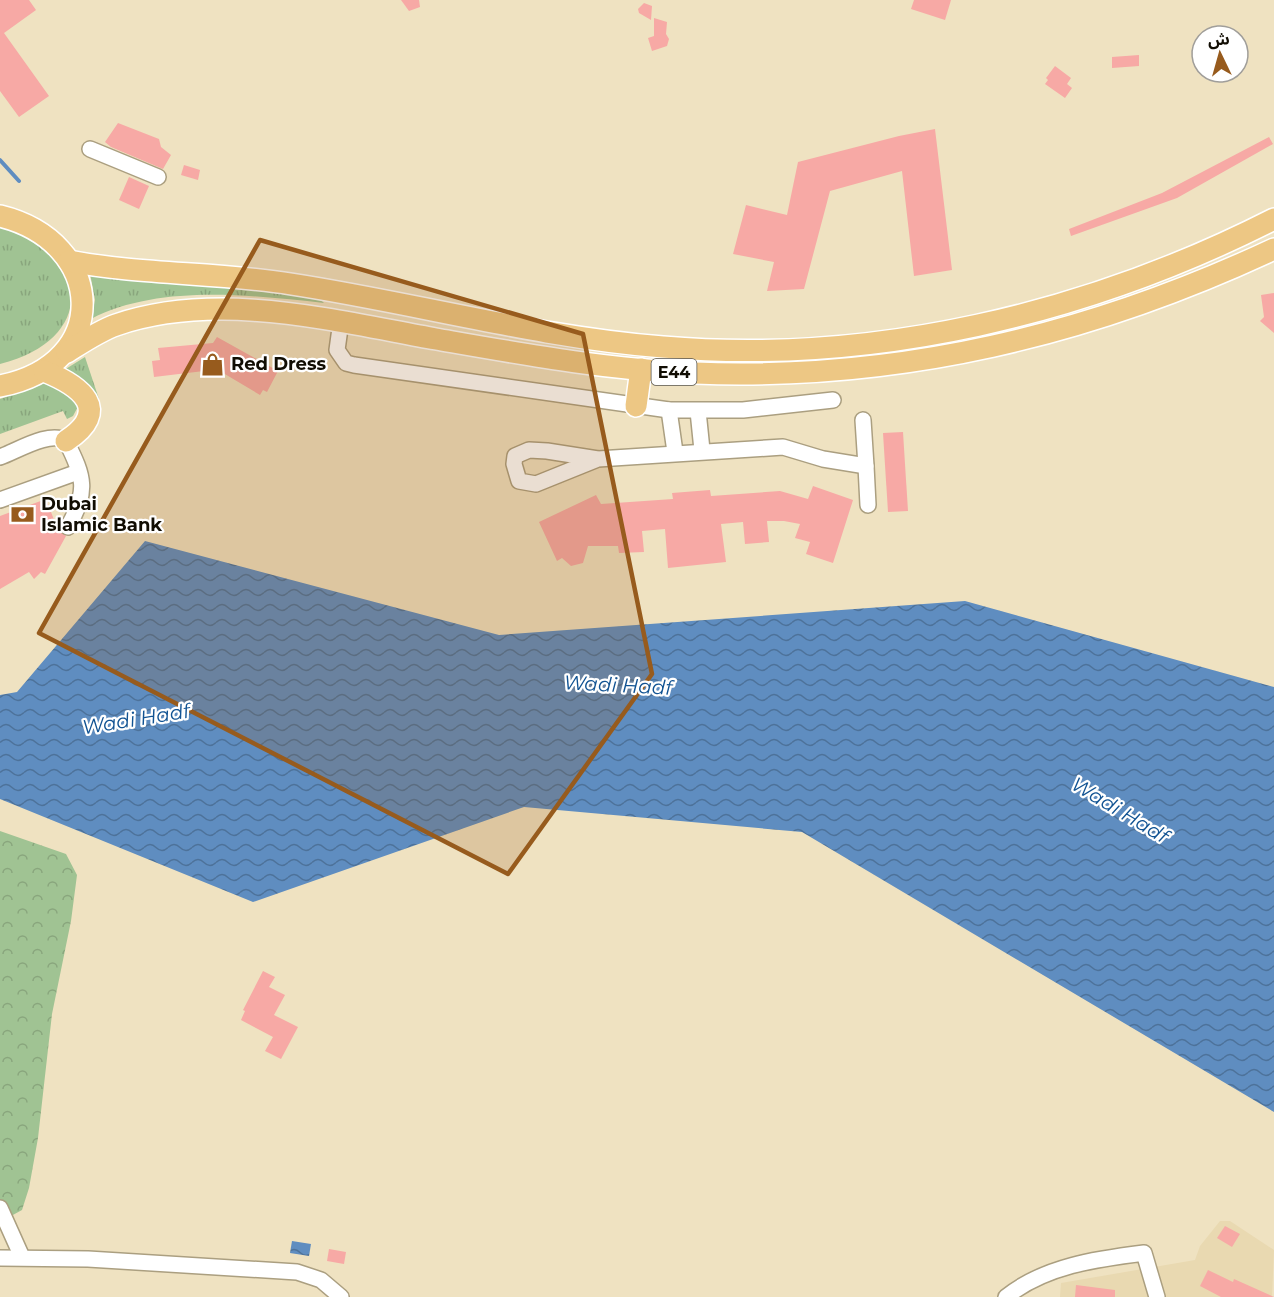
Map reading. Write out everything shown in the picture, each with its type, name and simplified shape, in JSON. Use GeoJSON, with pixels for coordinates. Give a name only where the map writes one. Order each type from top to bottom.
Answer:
{"type":"FeatureCollection","features":[{"type":"Feature","properties":{"kind":"highway"},"geometry":{"type":"LineString","coordinates":[[0,216],[37,229],[49,238],[69,261],[79,287],[82,316],[76,336],[67,352],[44,371],[0,386]]}},
{"type":"Feature","properties":{"kind":"highway","name":"E44"},"geometry":{"type":"LineString","coordinates":[[69,261],[123,271],[290,284],[581,338],[662,347],[768,351],[857,344],[966,328],[1053,307],[1139,279],[1232,240],[1274,219]]}},
{"type":"Feature","properties":{"kind":"highway","name":"E44"},"geometry":{"type":"LineString","coordinates":[[67,352],[113,326],[172,314],[231,310],[282,312],[574,361],[641,369],[719,374],[811,372],[915,362],[970,353],[1059,331],[1150,302],[1274,249]]}},
{"type":"Feature","properties":{"kind":"highway"},"geometry":{"type":"LineString","coordinates":[[341,321],[346,295]]}},
{"type":"Feature","properties":{"kind":"highway"},"geometry":{"type":"LineString","coordinates":[[636,406],[641,369]]}},
{"type":"Feature","properties":{"kind":"highway"},"geometry":{"type":"LineString","coordinates":[[44,371],[69,381],[87,397],[90,407],[86,424],[66,441]]}},
{"type":"Feature","properties":{"kind":"street"},"geometry":{"type":"LineString","coordinates":[[90,149],[158,177]]}},
{"type":"Feature","properties":{"kind":"street"},"geometry":{"type":"LineString","coordinates":[[341,321],[337,350],[346,363],[669,410],[773,408],[833,400]]}},
{"type":"Feature","properties":{"kind":"street"},"geometry":{"type":"LineString","coordinates":[[669,410],[675,452]]}},
{"type":"Feature","properties":{"kind":"street"},"geometry":{"type":"LineString","coordinates":[[698,411],[702,450]]}},
{"type":"Feature","properties":{"kind":"street"},"geometry":{"type":"LineString","coordinates":[[863,420],[868,505]]}},
{"type":"Feature","properties":{"kind":"street"},"geometry":{"type":"LineString","coordinates":[[0,457],[51,437],[66,441],[78,472],[83,496],[68,527]]}},
{"type":"Feature","properties":{"kind":"street"},"geometry":{"type":"LineString","coordinates":[[598,459],[536,484],[519,481],[514,464],[515,456],[529,450],[598,459],[702,450],[783,447],[823,459],[866,466]]}},
{"type":"Feature","properties":{"kind":"street"},"geometry":{"type":"LineString","coordinates":[[655,454],[674,462],[701,461],[727,459],[738,449]]}},
{"type":"Feature","properties":{"kind":"street"},"geometry":{"type":"LineString","coordinates":[[0,500],[78,472]]}},
{"type":"Feature","properties":{"kind":"street"},"geometry":{"type":"LineString","coordinates":[[0,1208],[22,1257]]}},
{"type":"Feature","properties":{"kind":"street"},"geometry":{"type":"LineString","coordinates":[[1006,1297],[1017,1288],[1056,1270],[1094,1260],[1144,1253],[1157,1297]]}},
{"type":"Feature","properties":{"kind":"street"},"geometry":{"type":"LineString","coordinates":[[1,1260],[22,1257],[297,1272],[321,1280],[341,1297]]}},
{"type":"Feature","properties":{"kind":"highlighted area"},"geometry":{"type":"Polygon","coordinates":[[[260,240],[583,334],[652,674],[508,874],[39,633],[260,240]]]}},
{"type":"Feature","properties":{"kind":"shaded area"},"geometry":{"type":"Polygon","coordinates":[[[1220,1221],[1230,1221],[1274,1250],[1272,1297],[1060,1297],[1061,1283],[1195,1260],[1200,1246],[1220,1221]]]}},
{"type":"Feature","properties":{"kind":"green space"},"geometry":{"type":"Polygon","coordinates":[[[0,226],[30,239],[53,256],[66,275],[71,296],[67,317],[54,336],[32,352],[0,364],[0,226]]]}},
{"type":"Feature","properties":{"kind":"green space"},"geometry":{"type":"Polygon","coordinates":[[[89,268],[318,297],[324,303],[236,295],[175,296],[117,308],[91,319],[95,300],[89,268]]]}},
{"type":"Feature","properties":{"kind":"green space"},"geometry":{"type":"Polygon","coordinates":[[[85,357],[99,399],[82,399],[73,416],[67,419],[63,411],[0,434],[0,399],[40,385],[85,357]]]}},
{"type":"Feature","properties":{"kind":"green space"},"geometry":{"type":"Polygon","coordinates":[[[0,831],[66,854],[77,875],[71,921],[52,1014],[38,1138],[29,1188],[22,1210],[0,1222],[0,831]]]}},
{"type":"Feature","properties":{"kind":"water","name":"Wadi Hadf"},"geometry":{"type":"Polygon","coordinates":[[[145,541],[499,635],[965,601],[1274,687],[1274,1112],[802,832],[524,807],[253,902],[0,799],[0,695],[17,692],[145,541]]]}},
{"type":"Feature","properties":{"kind":"water"},"geometry":{"type":"Polygon","coordinates":[[[292,1241],[311,1244],[309,1256],[290,1253],[292,1241]]]}},
{"type":"Feature","properties":{"kind":"building"},"geometry":{"type":"Polygon","coordinates":[[[0,0],[29,0],[36,10],[4,33],[49,96],[19,117],[0,91],[0,0]]]}},
{"type":"Feature","properties":{"kind":"building"},"geometry":{"type":"Polygon","coordinates":[[[401,0],[419,0],[420,7],[409,11],[401,0]]]}},
{"type":"Feature","properties":{"kind":"building"},"geometry":{"type":"Polygon","coordinates":[[[914,0],[951,0],[945,20],[911,9],[914,0]]]}},
{"type":"Feature","properties":{"kind":"building"},"geometry":{"type":"Polygon","coordinates":[[[644,3],[652,6],[651,20],[639,13],[638,9],[644,3]]]}},
{"type":"Feature","properties":{"kind":"building"},"geometry":{"type":"Polygon","coordinates":[[[654,18],[667,22],[666,34],[669,39],[667,46],[652,51],[648,38],[654,36],[654,18]]]}},
{"type":"Feature","properties":{"kind":"building"},"geometry":{"type":"Polygon","coordinates":[[[1139,55],[1139,66],[1112,68],[1112,57],[1139,55]]]}},
{"type":"Feature","properties":{"kind":"building"},"geometry":{"type":"Polygon","coordinates":[[[1055,66],[1071,78],[1067,84],[1072,88],[1065,98],[1045,84],[1048,80],[1046,78],[1055,66]]]}},
{"type":"Feature","properties":{"kind":"building"},"geometry":{"type":"Polygon","coordinates":[[[118,123],[159,139],[161,147],[171,155],[163,169],[111,147],[105,142],[118,123]]]}},
{"type":"Feature","properties":{"kind":"building"},"geometry":{"type":"Polygon","coordinates":[[[935,129],[952,270],[914,276],[902,171],[830,191],[804,289],[767,291],[774,262],[733,254],[746,205],[787,215],[798,162],[935,129]]]}},
{"type":"Feature","properties":{"kind":"building"},"geometry":{"type":"Polygon","coordinates":[[[1269,137],[1273,144],[1177,198],[1071,236],[1069,229],[1162,193],[1269,137]]]}},
{"type":"Feature","properties":{"kind":"building"},"geometry":{"type":"Polygon","coordinates":[[[184,165],[200,170],[198,180],[181,175],[184,165]]]}},
{"type":"Feature","properties":{"kind":"building"},"geometry":{"type":"Polygon","coordinates":[[[129,177],[149,186],[139,209],[119,200],[129,177]]]}},
{"type":"Feature","properties":{"kind":"building"},"geometry":{"type":"Polygon","coordinates":[[[1274,293],[1274,333],[1260,321],[1264,317],[1261,295],[1274,293]]]}},
{"type":"Feature","properties":{"kind":"building","name":"Red Dress"},"geometry":{"type":"Polygon","coordinates":[[[217,337],[278,371],[267,392],[263,390],[260,395],[213,367],[204,371],[154,377],[152,361],[160,360],[158,348],[213,343],[217,337]]]}},
{"type":"Feature","properties":{"kind":"building"},"geometry":{"type":"Polygon","coordinates":[[[903,432],[908,511],[888,512],[883,433],[903,432]]]}},
{"type":"Feature","properties":{"kind":"building"},"geometry":{"type":"Polygon","coordinates":[[[813,486],[853,500],[833,563],[806,554],[810,542],[795,538],[800,524],[767,521],[769,542],[745,544],[743,522],[721,524],[726,562],[668,568],[665,529],[642,531],[644,552],[619,553],[618,546],[588,546],[583,563],[571,566],[562,558],[557,561],[539,522],[596,495],[601,504],[673,499],[672,493],[710,490],[711,496],[780,491],[808,499],[813,486]]]}},
{"type":"Feature","properties":{"kind":"building"},"geometry":{"type":"Polygon","coordinates":[[[46,499],[56,525],[66,536],[45,574],[41,572],[34,579],[29,572],[0,589],[0,516],[46,499]]]}},
{"type":"Feature","properties":{"kind":"building"},"geometry":{"type":"Polygon","coordinates":[[[263,971],[275,977],[269,987],[285,995],[274,1015],[298,1027],[281,1059],[265,1051],[273,1037],[241,1020],[245,1011],[243,1010],[263,971]]]}},
{"type":"Feature","properties":{"kind":"building"},"geometry":{"type":"Polygon","coordinates":[[[1225,1226],[1240,1234],[1232,1247],[1217,1238],[1225,1226]]]}},
{"type":"Feature","properties":{"kind":"building"},"geometry":{"type":"Polygon","coordinates":[[[329,1249],[346,1252],[344,1264],[327,1261],[329,1249]]]}},
{"type":"Feature","properties":{"kind":"building"},"geometry":{"type":"Polygon","coordinates":[[[1208,1270],[1274,1297],[1221,1297],[1200,1286],[1208,1270]]]}},
{"type":"Feature","properties":{"kind":"building"},"geometry":{"type":"Polygon","coordinates":[[[1076,1285],[1115,1290],[1115,1297],[1075,1297],[1076,1285]]]}},
{"type":"Feature","properties":{"kind":"waterway"},"geometry":{"type":"LineString","coordinates":[[0,160],[19,181]]}},
{"type":"Feature","properties":{"kind":"place","name":"Red Dress"},"geometry":{"type":"Point","coordinates":[213,364]}},
{"type":"Feature","properties":{"kind":"place","name":"Dubai Islamic Bank"},"geometry":{"type":"Point","coordinates":[23,514]}}]}
